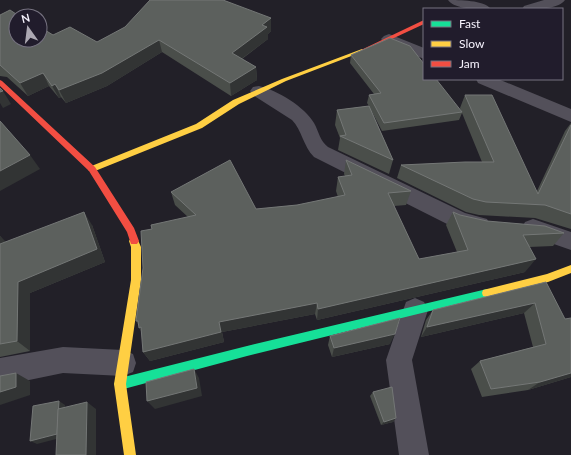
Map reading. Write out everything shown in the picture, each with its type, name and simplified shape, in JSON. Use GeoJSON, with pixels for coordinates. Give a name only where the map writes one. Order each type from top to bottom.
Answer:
{"type":"FeatureCollection","features":[{"type":"Feature","properties":{"kind":"street"},"geometry":{"type":"LineString","coordinates":[[455,0],[481,8]]}},
{"type":"Feature","properties":{"kind":"street"},"geometry":{"type":"LineString","coordinates":[[532,8],[558,0]]}},
{"type":"Feature","properties":{"kind":"street"},"geometry":{"type":"LineString","coordinates":[[92,169],[199,126],[236,102],[259,91],[284,80],[351,56],[423,22]]}},
{"type":"Feature","properties":{"kind":"street"},"geometry":{"type":"LineString","coordinates":[[389,39],[423,54]]}},
{"type":"Feature","properties":{"kind":"street"},"geometry":{"type":"LineString","coordinates":[[486,80],[571,116]]}},
{"type":"Feature","properties":{"kind":"street"},"geometry":{"type":"LineString","coordinates":[[0,82],[92,169],[131,231],[136,248],[136,280],[121,374],[130,455]]}},
{"type":"Feature","properties":{"kind":"street"},"geometry":{"type":"LineString","coordinates":[[259,91],[299,116],[307,126],[314,145],[321,152],[461,221],[483,226],[497,226]]}},
{"type":"Feature","properties":{"kind":"street"},"geometry":{"type":"LineString","coordinates":[[518,226],[530,227],[545,231],[571,241]]}},
{"type":"Feature","properties":{"kind":"street"},"geometry":{"type":"LineString","coordinates":[[0,372],[63,360],[121,374],[254,349],[548,278],[571,269]]}},
{"type":"Feature","properties":{"kind":"street"},"geometry":{"type":"LineString","coordinates":[[414,455],[399,360],[415,310]]}},
{"type":"Feature","properties":{"kind":"building"},"geometry":{"type":"Polygon","coordinates":[[[150,0],[223,0],[271,18],[262,25],[267,27],[232,53],[256,67],[230,83],[159,40],[102,73],[59,90],[55,84],[52,86],[43,73],[20,83],[0,65],[0,15],[8,11],[8,48],[48,48],[48,32],[53,35],[70,27],[97,42],[125,27],[150,0]]]}},
{"type":"Feature","properties":{"kind":"building"},"geometry":{"type":"Polygon","coordinates":[[[390,38],[410,46],[423,63],[423,80],[437,80],[462,112],[384,123],[369,95],[381,93],[351,55],[390,38]]]}},
{"type":"Feature","properties":{"kind":"building"},"geometry":{"type":"Polygon","coordinates":[[[465,95],[492,95],[538,194],[571,125],[571,214],[545,205],[486,202],[473,199],[401,165],[494,162],[465,95]]]}},
{"type":"Feature","properties":{"kind":"building"},"geometry":{"type":"Polygon","coordinates":[[[369,106],[393,160],[340,136],[346,135],[337,110],[369,106]]]}},
{"type":"Feature","properties":{"kind":"building"},"geometry":{"type":"Polygon","coordinates":[[[0,121],[30,155],[0,171],[0,121]]]}},
{"type":"Feature","properties":{"kind":"building"},"geometry":{"type":"Polygon","coordinates":[[[230,160],[256,209],[297,205],[345,195],[338,177],[352,175],[346,160],[411,191],[388,193],[419,259],[468,250],[453,212],[487,221],[545,226],[564,233],[523,235],[536,259],[318,309],[317,303],[219,322],[221,332],[143,352],[141,327],[139,328],[138,321],[136,321],[143,268],[141,231],[152,229],[151,225],[196,215],[171,192],[230,160]]]}},
{"type":"Feature","properties":{"kind":"building"},"geometry":{"type":"Polygon","coordinates":[[[84,212],[97,249],[18,282],[17,341],[0,344],[0,244],[84,212]]]}},
{"type":"Feature","properties":{"kind":"building"},"geometry":{"type":"Polygon","coordinates":[[[546,282],[565,319],[571,318],[571,373],[540,382],[491,389],[480,361],[546,344],[535,303],[427,327],[433,310],[546,282]]]}},
{"type":"Feature","properties":{"kind":"building"},"geometry":{"type":"Polygon","coordinates":[[[400,318],[395,334],[334,348],[330,336],[400,318]]]}},
{"type":"Feature","properties":{"kind":"building"},"geometry":{"type":"Polygon","coordinates":[[[194,369],[197,388],[147,401],[146,382],[194,369]]]}},
{"type":"Feature","properties":{"kind":"building"},"geometry":{"type":"Polygon","coordinates":[[[16,373],[16,387],[0,392],[0,376],[16,373]]]}},
{"type":"Feature","properties":{"kind":"building"},"geometry":{"type":"Polygon","coordinates":[[[392,387],[396,418],[384,422],[373,392],[392,387]]]}},
{"type":"Feature","properties":{"kind":"building"},"geometry":{"type":"Polygon","coordinates":[[[59,401],[57,434],[30,441],[33,406],[59,401]]]}},
{"type":"Feature","properties":{"kind":"building"},"geometry":{"type":"Polygon","coordinates":[[[87,402],[86,455],[56,455],[58,409],[87,402]]]}},
{"type":"Feature","properties":{"kind":"traffic: fast"},"geometry":{"type":"LineString","coordinates":[[120,384],[247,351],[487,293]]}},
{"type":"Feature","properties":{"kind":"traffic: slow"},"geometry":{"type":"LineString","coordinates":[[92,169],[199,126],[236,102],[284,80],[364,50]]}},
{"type":"Feature","properties":{"kind":"traffic: slow"},"geometry":{"type":"LineString","coordinates":[[130,455],[120,384],[136,280],[136,247],[134,241]]}},
{"type":"Feature","properties":{"kind":"traffic: slow"},"geometry":{"type":"LineString","coordinates":[[487,293],[548,278],[571,269]]}},
{"type":"Feature","properties":{"kind":"traffic: jam"},"geometry":{"type":"LineString","coordinates":[[364,50],[423,22]]}},
{"type":"Feature","properties":{"kind":"traffic: jam"},"geometry":{"type":"LineString","coordinates":[[0,82],[92,169],[131,231],[134,241]]}}]}
